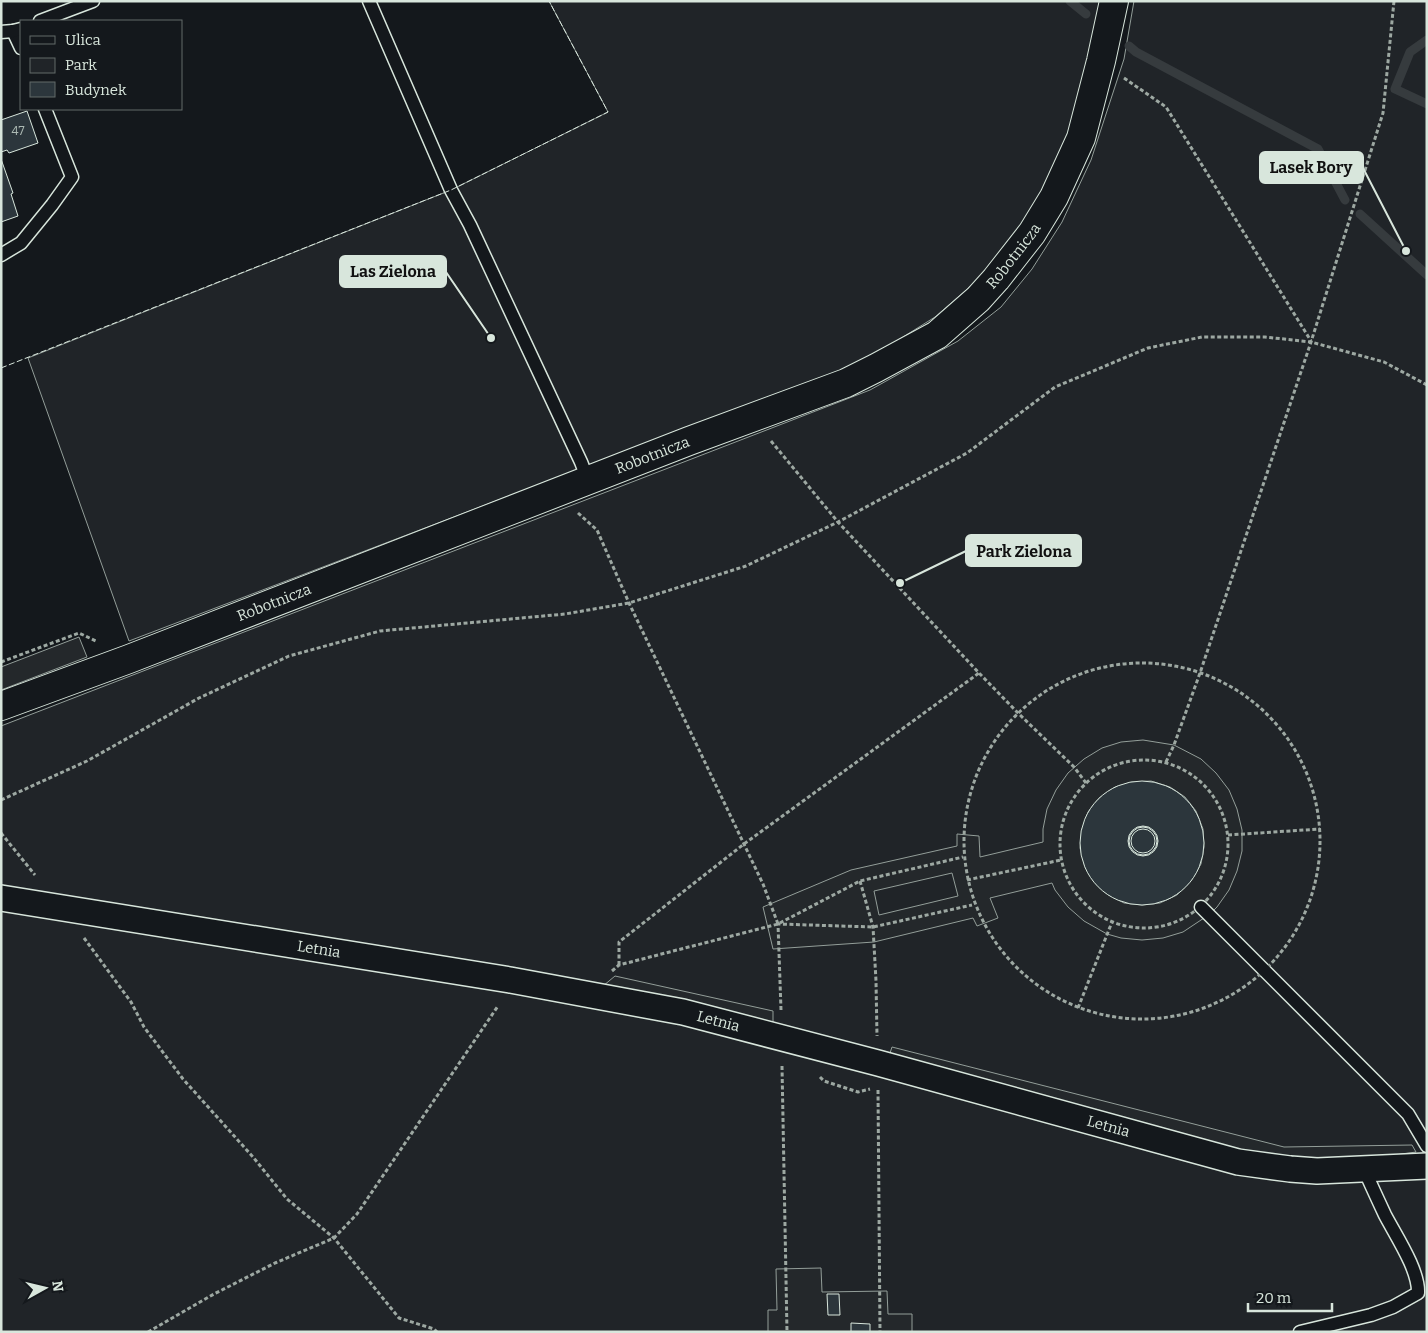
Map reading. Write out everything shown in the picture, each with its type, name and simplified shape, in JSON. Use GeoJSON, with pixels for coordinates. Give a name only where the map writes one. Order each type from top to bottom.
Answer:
{"type":"FeatureCollection","features":[{"type":"Feature","properties":{"kind":"street","name":"Robotnicza"},"geometry":{"type":"LineString","coordinates":[[1,706],[129,659],[846,383],[937,335],[978,299],[1032,234],[1054,198],[1081,138],[1102,61],[1114,1]]}},
{"type":"Feature","properties":{"kind":"street","name":"Letnia"},"geometry":{"type":"LineString","coordinates":[[1,898],[510,980],[683,1012],[878,1063],[1238,1162],[1308,1170],[1427,1166]]}},
{"type":"Feature","properties":{"kind":"lane"},"geometry":{"type":"LineString","coordinates":[[43,20],[94,1]]}},
{"type":"Feature","properties":{"kind":"lane"},"geometry":{"type":"LineString","coordinates":[[369,1],[451,190],[470,225],[582,462],[577,485]]}},
{"type":"Feature","properties":{"kind":"lane"},"geometry":{"type":"LineString","coordinates":[[12,31],[20,46]]}},
{"type":"Feature","properties":{"kind":"lane"},"geometry":{"type":"LineString","coordinates":[[1,255],[21,243],[72,177],[45,110]]}},
{"type":"Feature","properties":{"kind":"lane"},"geometry":{"type":"LineString","coordinates":[[1201,907],[1408,1114],[1427,1146]]}},
{"type":"Feature","properties":{"kind":"lane"},"geometry":{"type":"LineString","coordinates":[[1300,1332],[1371,1315],[1393,1307],[1418,1293],[1413,1270],[1376,1198],[1364,1169]]}},
{"type":"Feature","properties":{"kind":"path"},"geometry":{"type":"LineString","coordinates":[[1166,762],[1200,673],[1311,342],[1383,113],[1394,1]]}},
{"type":"Feature","properties":{"kind":"path"},"geometry":{"type":"LineString","coordinates":[[1102,61],[1166,107],[1311,342]]}},
{"type":"Feature","properties":{"kind":"path"},"geometry":{"type":"LineString","coordinates":[[1,800],[87,761],[199,698],[289,656],[380,631],[565,614],[629,603],[746,566],[838,522],[967,453],[1055,387],[1148,348],[1202,337],[1265,337],[1311,342],[1384,362],[1427,385]]}},
{"type":"Feature","properties":{"kind":"path"},"geometry":{"type":"LineString","coordinates":[[751,418],[838,522],[979,673],[1074,767],[1086,782]]}},
{"type":"Feature","properties":{"kind":"path"},"geometry":{"type":"LineString","coordinates":[[577,485],[575,510],[597,530],[629,603],[763,884],[778,924],[787,1332]]}},
{"type":"Feature","properties":{"kind":"path"},"geometry":{"type":"LineString","coordinates":[[1142,663],[1184,666],[1238,691],[1270,717],[1295,750],[1309,781],[1320,829],[1319,860],[1313,891],[1302,920],[1290,940],[1265,970],[1248,985],[1206,1009],[1178,1018],[1138,1020],[1111,1017],[1078,1008],[1039,988],[1014,963],[972,905],[963,857],[964,830],[972,795],[990,746],[1018,713],[1049,689],[1084,672],[1102,667],[1142,663]]}},
{"type":"Feature","properties":{"kind":"path"},"geometry":{"type":"LineString","coordinates":[[619,965],[620,942],[744,844],[979,673]]}},
{"type":"Feature","properties":{"kind":"path"},"geometry":{"type":"LineString","coordinates":[[1145,759],[1166,762],[1190,772],[1209,789],[1222,811],[1228,835],[1223,874],[1201,907],[1174,923],[1143,928],[1112,922],[1089,907],[1072,886],[1061,860],[1061,832],[1066,814],[1069,805],[1086,782],[1103,770],[1123,762],[1145,759]]}},
{"type":"Feature","properties":{"kind":"path"},"geometry":{"type":"LineString","coordinates":[[1228,835],[1320,829]]}},
{"type":"Feature","properties":{"kind":"path"},"geometry":{"type":"LineString","coordinates":[[1,833],[62,908],[131,1002],[144,1027],[183,1079],[253,1157],[287,1199],[334,1238],[398,1318],[434,1329],[437,1332]]}},
{"type":"Feature","properties":{"kind":"path"},"geometry":{"type":"LineString","coordinates":[[584,993],[619,965],[778,924],[860,881],[963,857]]}},
{"type":"Feature","properties":{"kind":"path"},"geometry":{"type":"LineString","coordinates":[[966,880],[1061,860]]}},
{"type":"Feature","properties":{"kind":"path"},"geometry":{"type":"LineString","coordinates":[[860,881],[873,927],[878,1063]]}},
{"type":"Feature","properties":{"kind":"path"},"geometry":{"type":"LineString","coordinates":[[778,924],[873,927],[972,905]]}},
{"type":"Feature","properties":{"kind":"path"},"geometry":{"type":"LineString","coordinates":[[1078,1008],[1112,922]]}},
{"type":"Feature","properties":{"kind":"path"},"geometry":{"type":"LineString","coordinates":[[148,1332],[214,1294],[275,1263],[334,1238],[357,1214],[497,1008],[510,980]]}},
{"type":"Feature","properties":{"kind":"path"},"geometry":{"type":"LineString","coordinates":[[819,1076],[824,1081],[858,1092],[878,1088],[880,1332]]}},
{"type":"Feature","properties":{"kind":"green space"},"geometry":{"type":"Polygon","coordinates":[[[549,1],[1101,1],[1092,51],[1069,131],[1039,197],[1010,242],[973,284],[935,317],[860,364],[742,407],[129,641],[28,358],[451,190],[608,112],[549,1]]]}},
{"type":"Feature","properties":{"kind":"green space"},"geometry":{"type":"Polygon","coordinates":[[[1134,1],[1427,1],[1427,1332],[1,1332],[1,726],[870,390],[958,341],[1001,307],[1032,269],[1062,222],[1091,160],[1124,59],[1134,1]]]}},
{"type":"Feature","properties":{"kind":"shaded area"},"geometry":{"type":"Polygon","coordinates":[[[79,637],[87,657],[1,690],[1,667],[79,637]]]}},
{"type":"Feature","properties":{"kind":"shaded area"},"geometry":{"type":"Polygon","coordinates":[[[1143,740],[1174,745],[1201,759],[1216,773],[1229,790],[1237,809],[1242,830],[1242,851],[1237,871],[1229,890],[1210,914],[1183,932],[1163,938],[1142,940],[1121,938],[1107,934],[1084,921],[1068,907],[1052,883],[990,898],[998,918],[977,926],[973,918],[874,942],[773,949],[763,907],[851,870],[957,846],[957,834],[979,836],[980,857],[1043,842],[1043,829],[1047,809],[1056,790],[1068,773],[1084,759],[1102,748],[1121,742],[1143,740]],[[1151,781],[1132,782],[1115,787],[1099,798],[1088,812],[1082,829],[1080,848],[1085,867],[1094,882],[1107,894],[1124,903],[1142,905],[1160,903],[1177,895],[1191,881],[1201,864],[1204,847],[1203,829],[1196,811],[1185,797],[1170,787],[1151,781]],[[952,873],[874,891],[879,915],[958,896],[952,873]]]}},
{"type":"Feature","properties":{"kind":"shaded area"},"geometry":{"type":"Polygon","coordinates":[[[615,976],[773,1011],[773,1024],[603,986],[615,976]]]}},
{"type":"Feature","properties":{"kind":"shaded area"},"geometry":{"type":"Polygon","coordinates":[[[892,1047],[1284,1147],[1412,1145],[1416,1152],[1368,1159],[1295,1159],[1262,1155],[1214,1144],[889,1056],[892,1047]]]}},
{"type":"Feature","properties":{"kind":"shaded area"},"geometry":{"type":"Polygon","coordinates":[[[821,1268],[822,1292],[887,1291],[888,1314],[912,1314],[912,1332],[768,1332],[768,1310],[777,1310],[776,1269],[821,1268]]]}},
{"type":"Feature","properties":{"kind":"building"},"geometry":{"type":"Polygon","coordinates":[[[27,111],[38,143],[9,153],[7,150],[1,152],[1,120],[27,111]]]}},
{"type":"Feature","properties":{"kind":"building"},"geometry":{"type":"Polygon","coordinates":[[[1,159],[13,193],[11,194],[18,216],[1,222],[1,159]]]}},
{"type":"Feature","properties":{"kind":"building"},"geometry":{"type":"Polygon","coordinates":[[[1142,781],[1166,786],[1186,799],[1199,819],[1204,843],[1199,867],[1186,887],[1166,900],[1142,905],[1118,900],[1098,887],[1085,867],[1080,843],[1085,819],[1098,799],[1118,786],[1142,781]]]}},
{"type":"Feature","properties":{"kind":"building"},"geometry":{"type":"Polygon","coordinates":[[[1143,826],[1154,830],[1158,841],[1154,852],[1143,856],[1132,852],[1128,841],[1132,830],[1143,826]]]}},
{"type":"Feature","properties":{"kind":"building"},"geometry":{"type":"Polygon","coordinates":[[[1143,827],[1153,831],[1157,841],[1153,851],[1143,855],[1133,851],[1129,841],[1133,831],[1143,827]]]}},
{"type":"Feature","properties":{"kind":"building"},"geometry":{"type":"Polygon","coordinates":[[[1143,827],[1153,831],[1157,841],[1153,851],[1143,855],[1133,851],[1129,841],[1133,831],[1143,827]]]}},
{"type":"Feature","properties":{"kind":"building"},"geometry":{"type":"Polygon","coordinates":[[[1143,829],[1152,832],[1155,841],[1152,850],[1143,853],[1134,850],[1131,841],[1134,832],[1143,829]]]}},
{"type":"Feature","properties":{"kind":"building"},"geometry":{"type":"Polygon","coordinates":[[[827,1294],[839,1294],[840,1315],[828,1315],[827,1294]]]}},
{"type":"Feature","properties":{"kind":"building"},"geometry":{"type":"Polygon","coordinates":[[[851,1323],[870,1324],[870,1332],[851,1332],[851,1323]]]}},
{"type":"Feature","properties":{"kind":"waterway"},"geometry":{"type":"LineString","coordinates":[[1070,1],[1086,14]]}},
{"type":"Feature","properties":{"kind":"waterway"},"geometry":{"type":"LineString","coordinates":[[1427,40],[1410,52],[1395,89],[1427,104]]}},
{"type":"Feature","properties":{"kind":"waterway"},"geometry":{"type":"LineString","coordinates":[[1129,46],[1136,52],[1318,149],[1345,200]]}},
{"type":"Feature","properties":{"kind":"waterway"},"geometry":{"type":"LineString","coordinates":[[1360,214],[1427,275]]}},
{"type":"Feature","properties":{"kind":"fence"},"geometry":{"type":"LineString","coordinates":[[1,368],[451,190],[608,112],[549,1]]}},
{"type":"Feature","properties":{"kind":"place","name":"Lasek Bory"},"geometry":{"type":"Point","coordinates":[1406,251]}},
{"type":"Feature","properties":{"kind":"place","name":"Las Zielona"},"geometry":{"type":"Point","coordinates":[491,338]}},
{"type":"Feature","properties":{"kind":"place","name":"Park Zielona"},"geometry":{"type":"Point","coordinates":[900,583]}}]}
